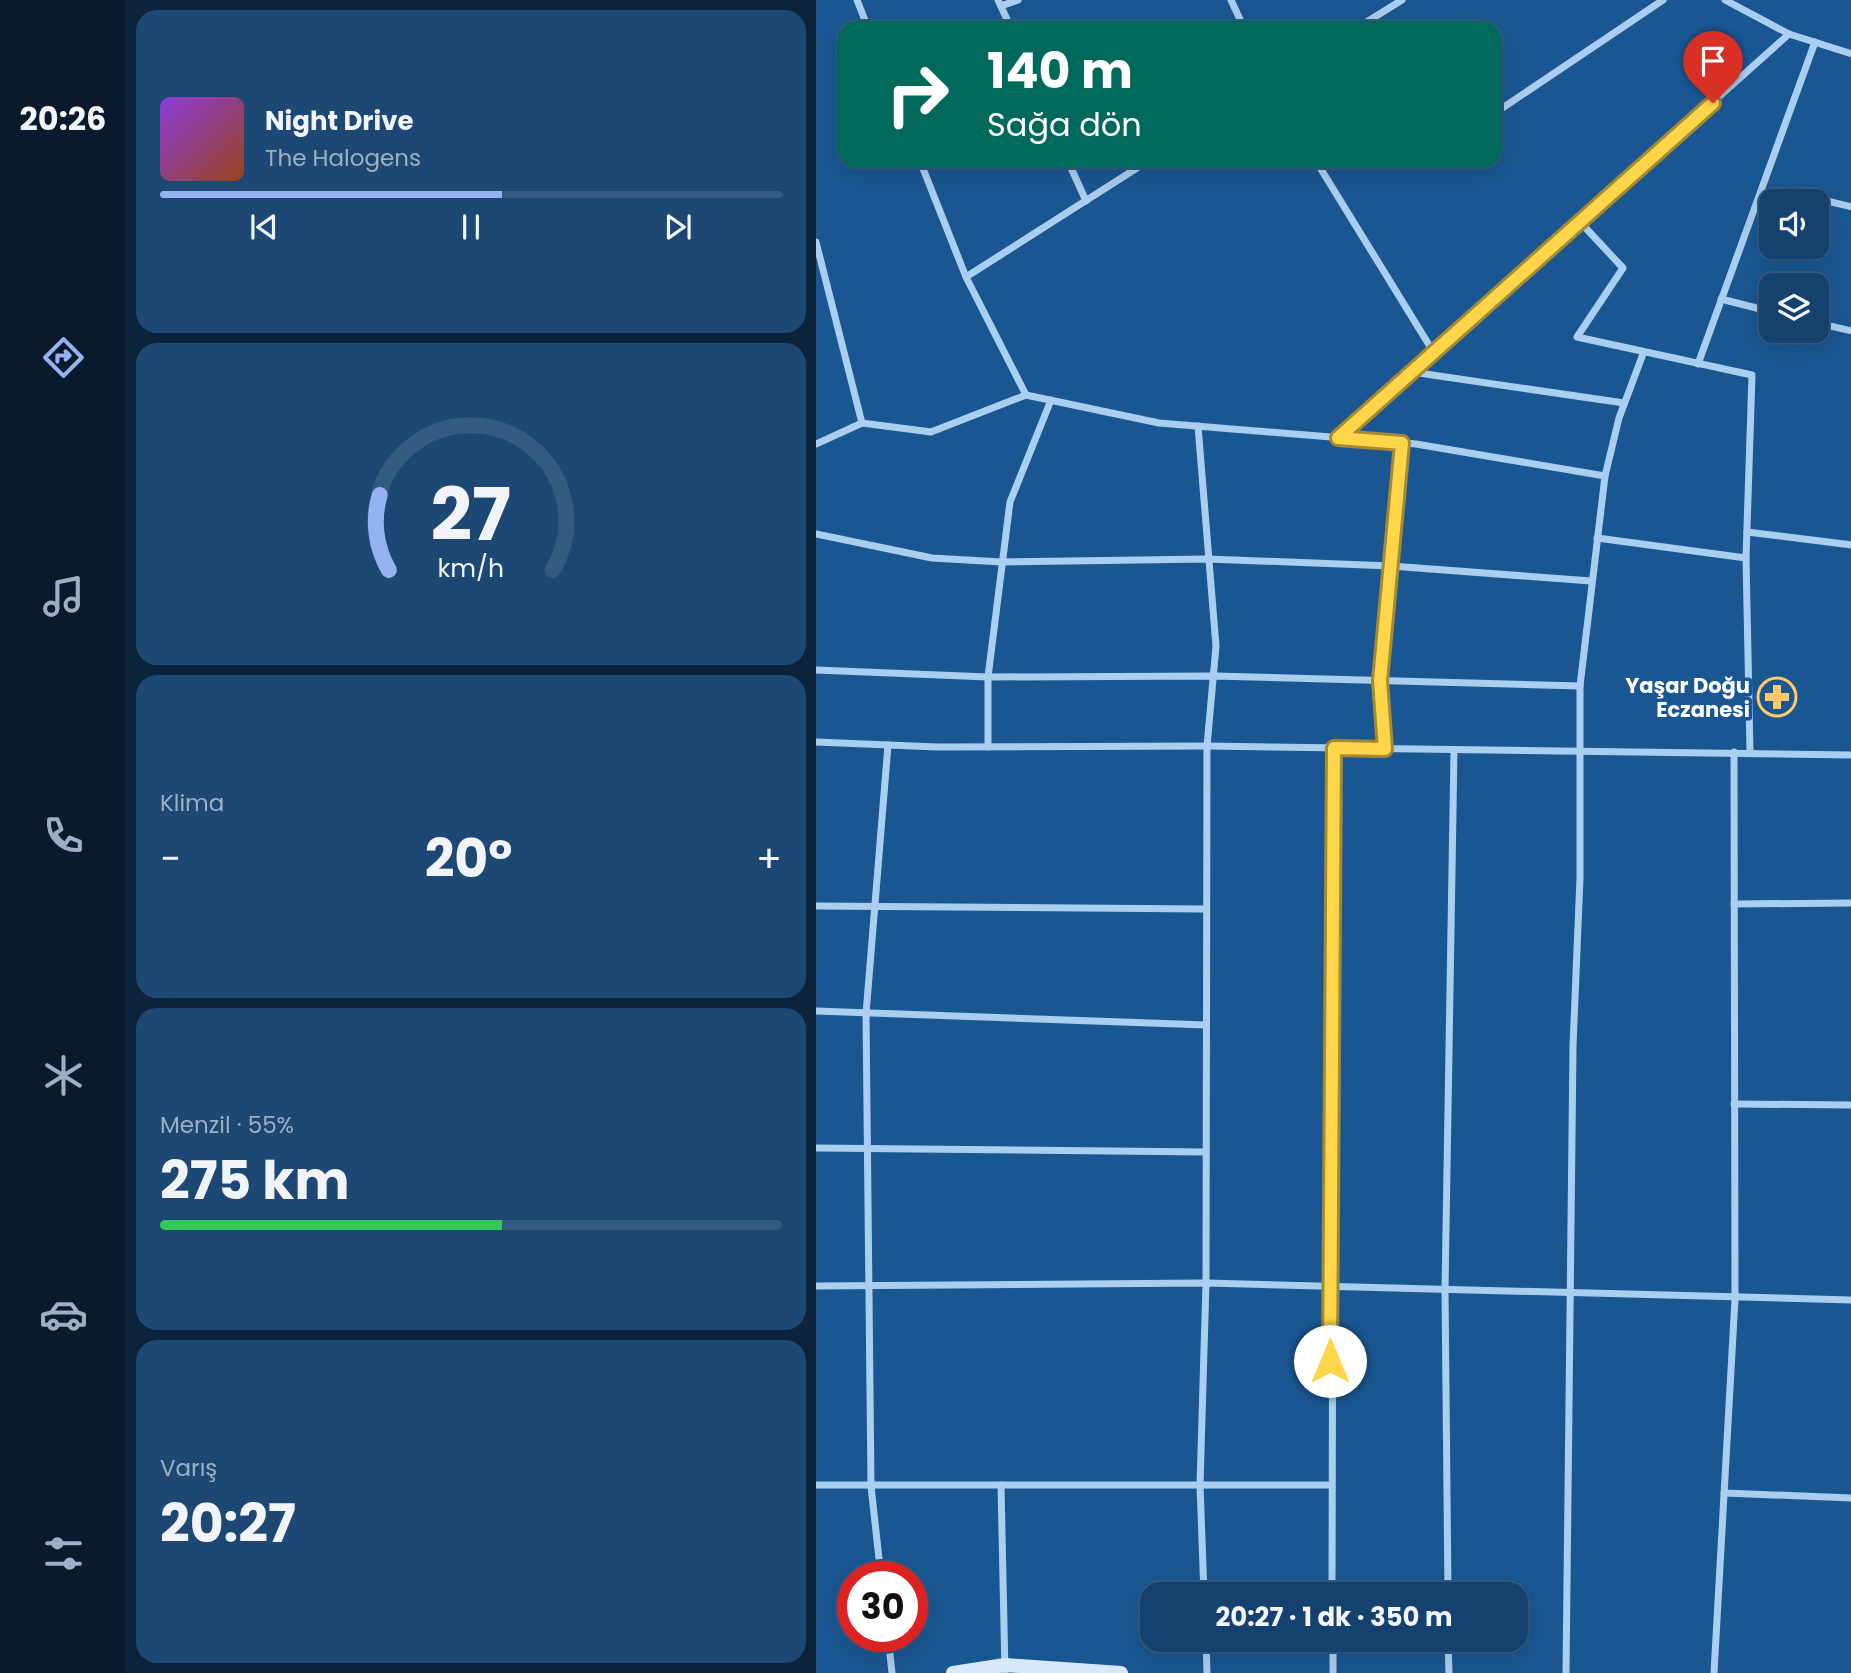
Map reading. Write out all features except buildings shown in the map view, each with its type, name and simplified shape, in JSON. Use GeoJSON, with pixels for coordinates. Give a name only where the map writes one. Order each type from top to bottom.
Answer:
{"type":"FeatureCollection","features":[{"type":"Feature","properties":{"kind":"main road"},"geometry":{"type":"LineString","coordinates":[[953,1673],[1005,1669],[1121,1673]]}},
{"type":"Feature","properties":{"kind":"street"},"geometry":{"type":"LineString","coordinates":[[857,0],[865,21]]}},
{"type":"Feature","properties":{"kind":"street"},"geometry":{"type":"LineString","coordinates":[[1008,21],[1000,3],[1018,0]]}},
{"type":"Feature","properties":{"kind":"street"},"geometry":{"type":"LineString","coordinates":[[1231,0],[1241,21]]}},
{"type":"Feature","properties":{"kind":"street"},"geometry":{"type":"LineString","coordinates":[[1368,21],[1402,0]]}},
{"type":"Feature","properties":{"kind":"street"},"geometry":{"type":"LineString","coordinates":[[1502,108],[1663,0]]}},
{"type":"Feature","properties":{"kind":"street"},"geometry":{"type":"LineString","coordinates":[[1725,0],[1789,34],[1851,54]]}},
{"type":"Feature","properties":{"kind":"street"},"geometry":{"type":"LineString","coordinates":[[1338,438],[1789,34]]}},
{"type":"Feature","properties":{"kind":"street"},"geometry":{"type":"LineString","coordinates":[[1697,364],[1815,42]]}},
{"type":"Feature","properties":{"kind":"street"},"geometry":{"type":"LineString","coordinates":[[923,168],[966,277],[1025,395]]}},
{"type":"Feature","properties":{"kind":"street"},"geometry":{"type":"LineString","coordinates":[[1071,168],[1086,201]]}},
{"type":"Feature","properties":{"kind":"street"},"geometry":{"type":"LineString","coordinates":[[966,277],[1137,168]]}},
{"type":"Feature","properties":{"kind":"street"},"geometry":{"type":"LineString","coordinates":[[1320,168],[1434,353]]}},
{"type":"Feature","properties":{"kind":"street"},"geometry":{"type":"LineString","coordinates":[[1829,202],[1851,207]]}},
{"type":"Feature","properties":{"kind":"street"},"geometry":{"type":"LineString","coordinates":[[1581,223],[1623,268],[1577,337],[1643,354],[1752,374],[1746,558],[1750,752]]}},
{"type":"Feature","properties":{"kind":"street"},"geometry":{"type":"LineString","coordinates":[[816,242],[862,423]]}},
{"type":"Feature","properties":{"kind":"street"},"geometry":{"type":"LineString","coordinates":[[1721,299],[1759,309]]}},
{"type":"Feature","properties":{"kind":"street"},"geometry":{"type":"LineString","coordinates":[[1829,326],[1851,331]]}},
{"type":"Feature","properties":{"kind":"street"},"geometry":{"type":"LineString","coordinates":[[1566,1673],[1580,686],[1605,476],[1624,403],[1643,354]]}},
{"type":"Feature","properties":{"kind":"street"},"geometry":{"type":"LineString","coordinates":[[1412,372],[1624,403]]}},
{"type":"Feature","properties":{"kind":"street"},"geometry":{"type":"LineString","coordinates":[[816,444],[862,423],[930,432],[1025,395],[1159,422],[1402,443],[1605,476]]}},
{"type":"Feature","properties":{"kind":"street"},"geometry":{"type":"LineString","coordinates":[[988,747],[988,677],[1010,502],[1051,400]]}},
{"type":"Feature","properties":{"kind":"street"},"geometry":{"type":"LineString","coordinates":[[1198,426],[1216,646],[1207,746],[1206,1283],[1200,1485],[1204,1582]]}},
{"type":"Feature","properties":{"kind":"street"},"geometry":{"type":"LineString","coordinates":[[1385,749],[1380,681],[1402,443]]}},
{"type":"Feature","properties":{"kind":"street"},"geometry":{"type":"LineString","coordinates":[[1747,532],[1851,545]]}},
{"type":"Feature","properties":{"kind":"street"},"geometry":{"type":"LineString","coordinates":[[816,534],[932,558],[1002,562],[1209,559],[1391,566],[1591,581]]}},
{"type":"Feature","properties":{"kind":"street"},"geometry":{"type":"LineString","coordinates":[[1596,538],[1746,558]]}},
{"type":"Feature","properties":{"kind":"street"},"geometry":{"type":"LineString","coordinates":[[816,670],[988,677],[1215,676],[1580,686]]}},
{"type":"Feature","properties":{"kind":"street"},"geometry":{"type":"LineString","coordinates":[[816,742],[988,747],[1207,746],[1851,755]]}},
{"type":"Feature","properties":{"kind":"street"},"geometry":{"type":"LineString","coordinates":[[879,1561],[871,1486],[868,1285],[870,1149],[866,1014],[888,745]]}},
{"type":"Feature","properties":{"kind":"street"},"geometry":{"type":"LineString","coordinates":[[1332,1582],[1330,1287],[1334,748]]}},
{"type":"Feature","properties":{"kind":"street"},"geometry":{"type":"LineString","coordinates":[[1448,1582],[1445,1290],[1454,750]]}},
{"type":"Feature","properties":{"kind":"street"},"geometry":{"type":"LineString","coordinates":[[1714,1673],[1735,1299],[1734,752]]}},
{"type":"Feature","properties":{"kind":"street"},"geometry":{"type":"LineString","coordinates":[[1734,904],[1851,903]]}},
{"type":"Feature","properties":{"kind":"street"},"geometry":{"type":"LineString","coordinates":[[816,906],[1206,909]]}},
{"type":"Feature","properties":{"kind":"street"},"geometry":{"type":"LineString","coordinates":[[816,1011],[1206,1025]]}},
{"type":"Feature","properties":{"kind":"street"},"geometry":{"type":"LineString","coordinates":[[1734,1104],[1851,1105]]}},
{"type":"Feature","properties":{"kind":"street"},"geometry":{"type":"LineString","coordinates":[[816,1148],[1206,1152]]}},
{"type":"Feature","properties":{"kind":"street"},"geometry":{"type":"LineString","coordinates":[[816,1286],[1206,1283],[1851,1300]]}},
{"type":"Feature","properties":{"kind":"street"},"geometry":{"type":"LineString","coordinates":[[816,1485],[1330,1485]]}},
{"type":"Feature","properties":{"kind":"street"},"geometry":{"type":"LineString","coordinates":[[1001,1485],[1005,1669]]}},
{"type":"Feature","properties":{"kind":"street"},"geometry":{"type":"LineString","coordinates":[[1724,1493],[1851,1498]]}},
{"type":"Feature","properties":{"kind":"street"},"geometry":{"type":"LineString","coordinates":[[890,1652],[892,1673]]}},
{"type":"Feature","properties":{"kind":"street"},"geometry":{"type":"LineString","coordinates":[[1206,1652],[1207,1673]]}},
{"type":"Feature","properties":{"kind":"street"},"geometry":{"type":"LineString","coordinates":[[1333,1652],[1333,1673]]}},
{"type":"Feature","properties":{"kind":"street"},"geometry":{"type":"LineString","coordinates":[[1448,1652],[1449,1673]]}},
{"type":"Feature","properties":{"kind":"place","name":"Yaşar Doğu Eczanesi"},"geometry":{"type":"Point","coordinates":[1777,697]}},
{"type":"Feature","properties":{"kind":"route"},"geometry":{"type":"LineString","coordinates":[[1330,1361],[1334,748],[1385,749],[1380,681],[1402,443],[1338,438],[1713,103]]}}]}
